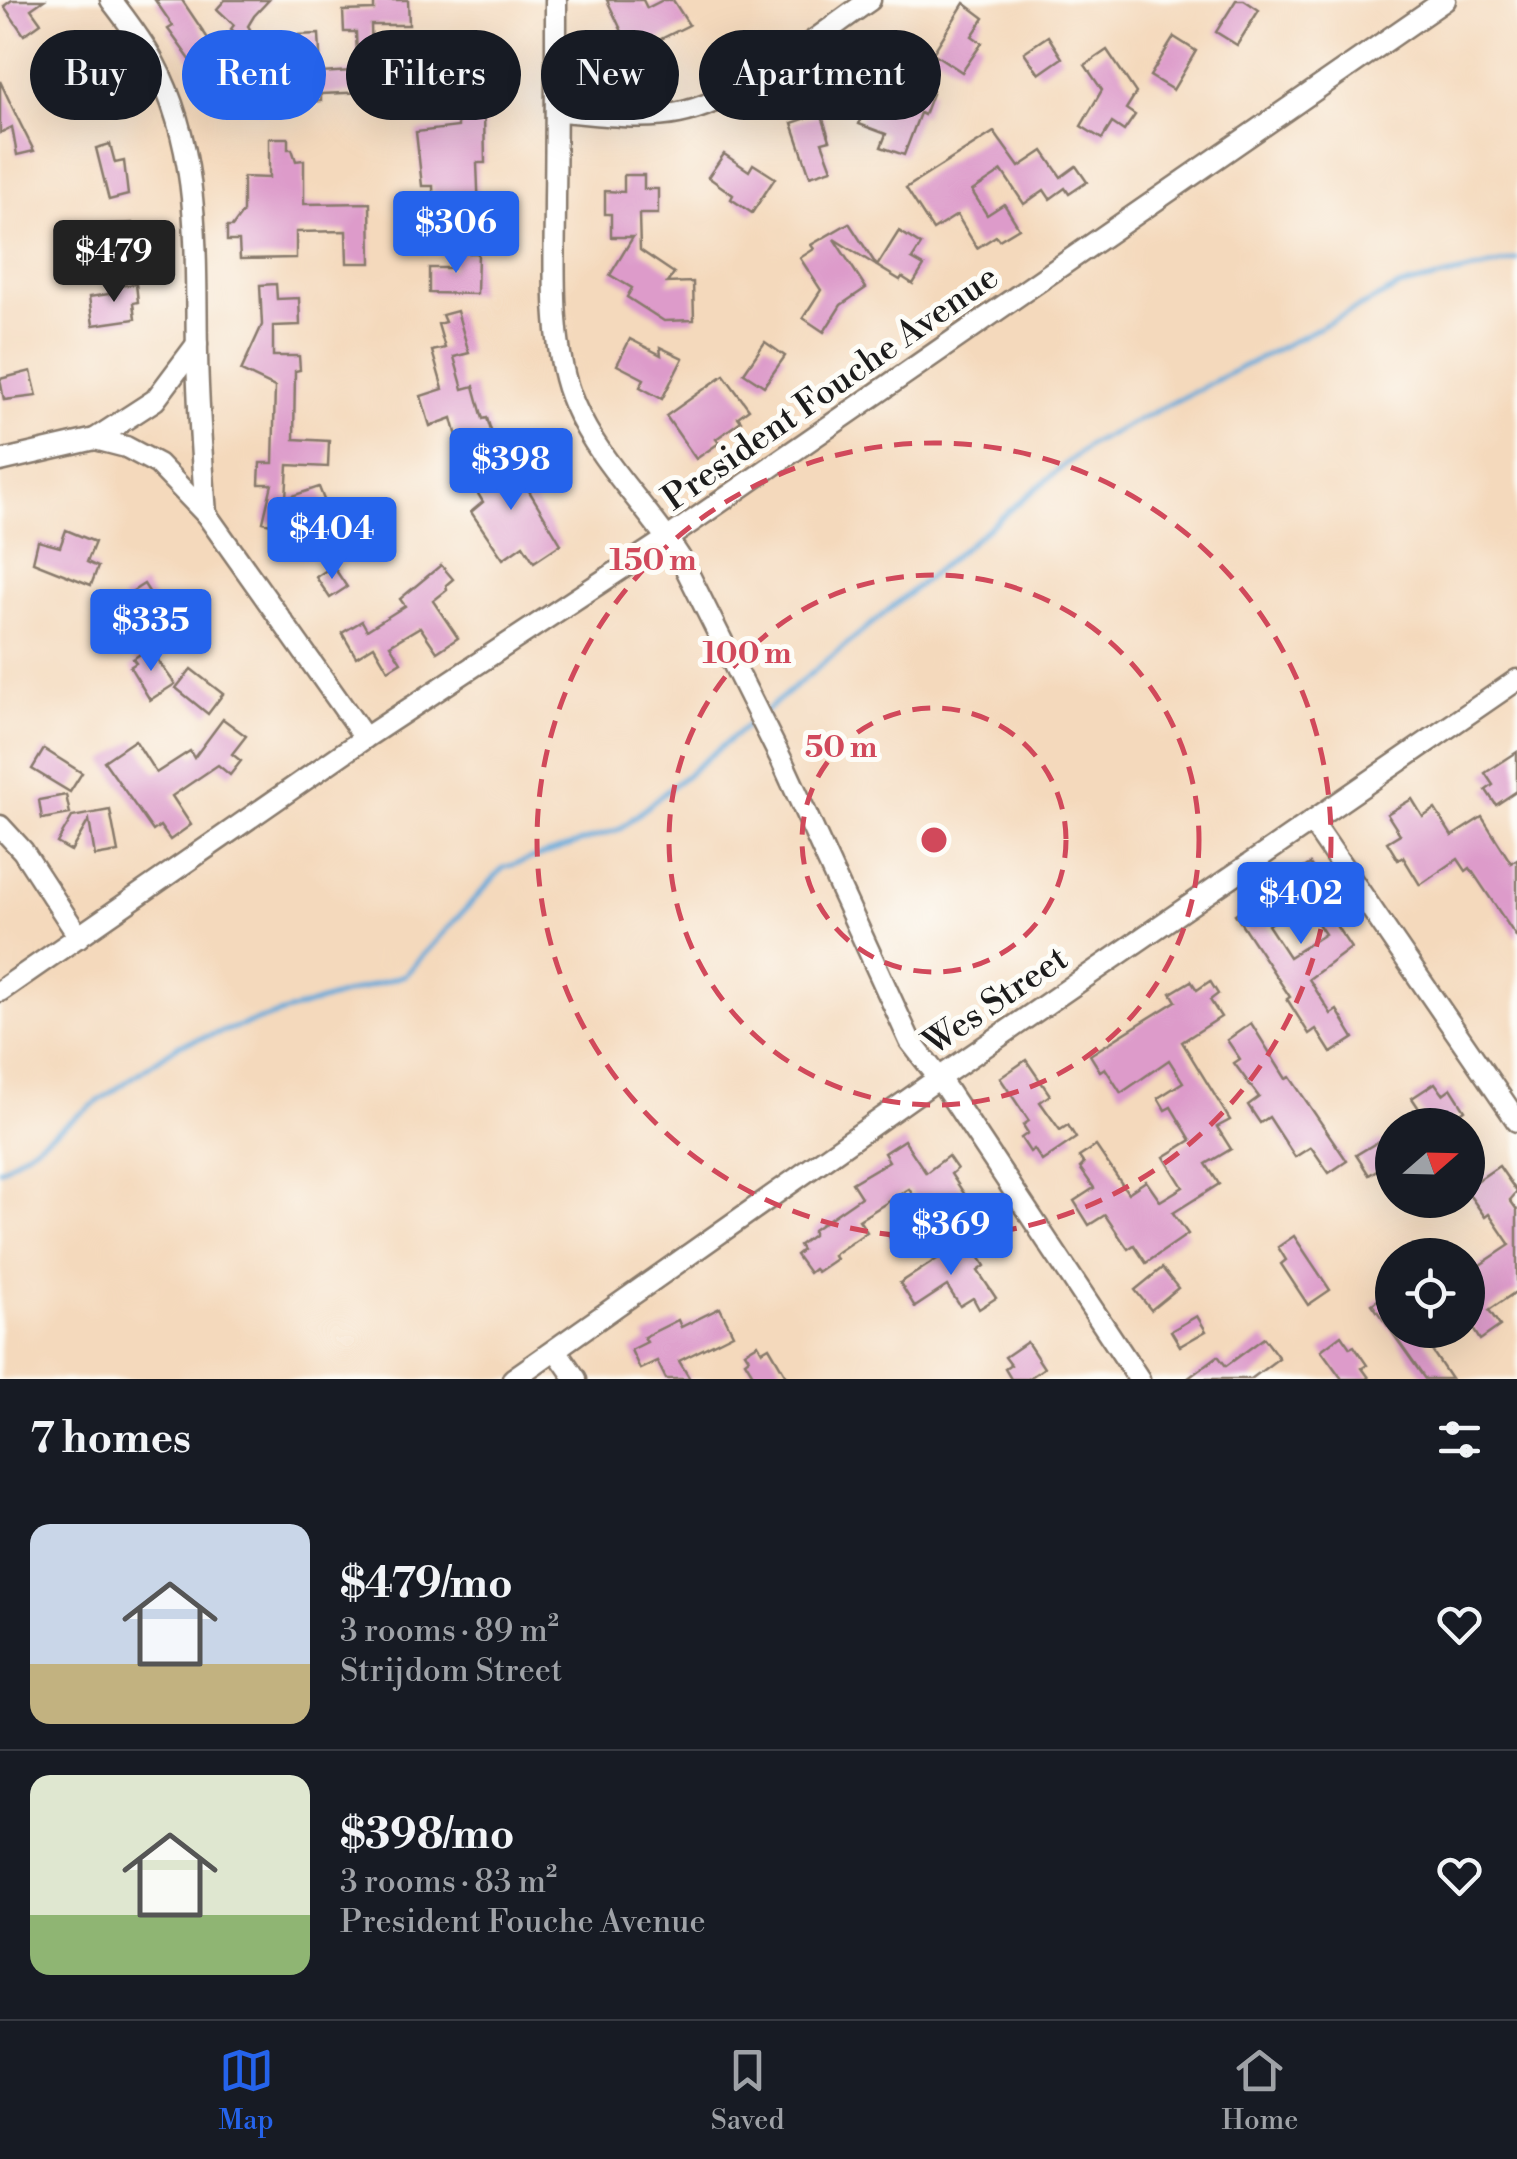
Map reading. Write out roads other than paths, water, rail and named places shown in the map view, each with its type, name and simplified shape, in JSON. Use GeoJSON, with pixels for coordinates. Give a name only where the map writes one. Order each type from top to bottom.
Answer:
{"type":"FeatureCollection","features":[{"type":"Feature","properties":{"kind":"street"},"geometry":{"type":"LineString","coordinates":[[110,0],[154,64],[180,130],[189,168],[196,226],[197,344],[206,514]]}},
{"type":"Feature","properties":{"kind":"street"},"geometry":{"type":"LineString","coordinates":[[556,0],[556,30]]}},
{"type":"Feature","properties":{"kind":"street"},"geometry":{"type":"LineString","coordinates":[[679,112],[703,108],[780,62],[870,0]]}},
{"type":"Feature","properties":{"kind":"street","name":"President Fouche Avenue"},"geometry":{"type":"LineString","coordinates":[[0,991],[365,738],[668,538],[1446,0]]}},
{"type":"Feature","properties":{"kind":"street"},"geometry":{"type":"LineString","coordinates":[[556,120],[559,337],[571,398],[580,418],[626,490],[668,538],[767,732],[910,1041],[939,1078],[1139,1379]]}},
{"type":"Feature","properties":{"kind":"street"},"geometry":{"type":"LineString","coordinates":[[0,461],[95,438],[156,400],[197,344]]}},
{"type":"Feature","properties":{"kind":"street"},"geometry":{"type":"LineString","coordinates":[[95,438],[126,447],[158,464],[206,514],[365,738]]}},
{"type":"Feature","properties":{"kind":"street","name":"Wes Street"},"geometry":{"type":"LineString","coordinates":[[513,1379],[939,1078],[1517,680]]}},
{"type":"Feature","properties":{"kind":"street"},"geometry":{"type":"LineString","coordinates":[[1312,822],[1517,1121]]}},
{"type":"Feature","properties":{"kind":"street"},"geometry":{"type":"LineString","coordinates":[[0,826],[23,852],[79,938]]}},
{"type":"Feature","properties":{"kind":"street"},"geometry":{"type":"LineString","coordinates":[[556,1350],[576,1379]]}},
{"type":"Feature","properties":{"kind":"waterway"},"geometry":{"type":"LineString","coordinates":[[763,713],[1089,445],[1399,287],[1517,260]]}},
{"type":"Feature","properties":{"kind":"waterway"},"geometry":{"type":"LineString","coordinates":[[0,1170],[179,1045],[405,975],[503,868],[620,829],[754,720]]}}]}
